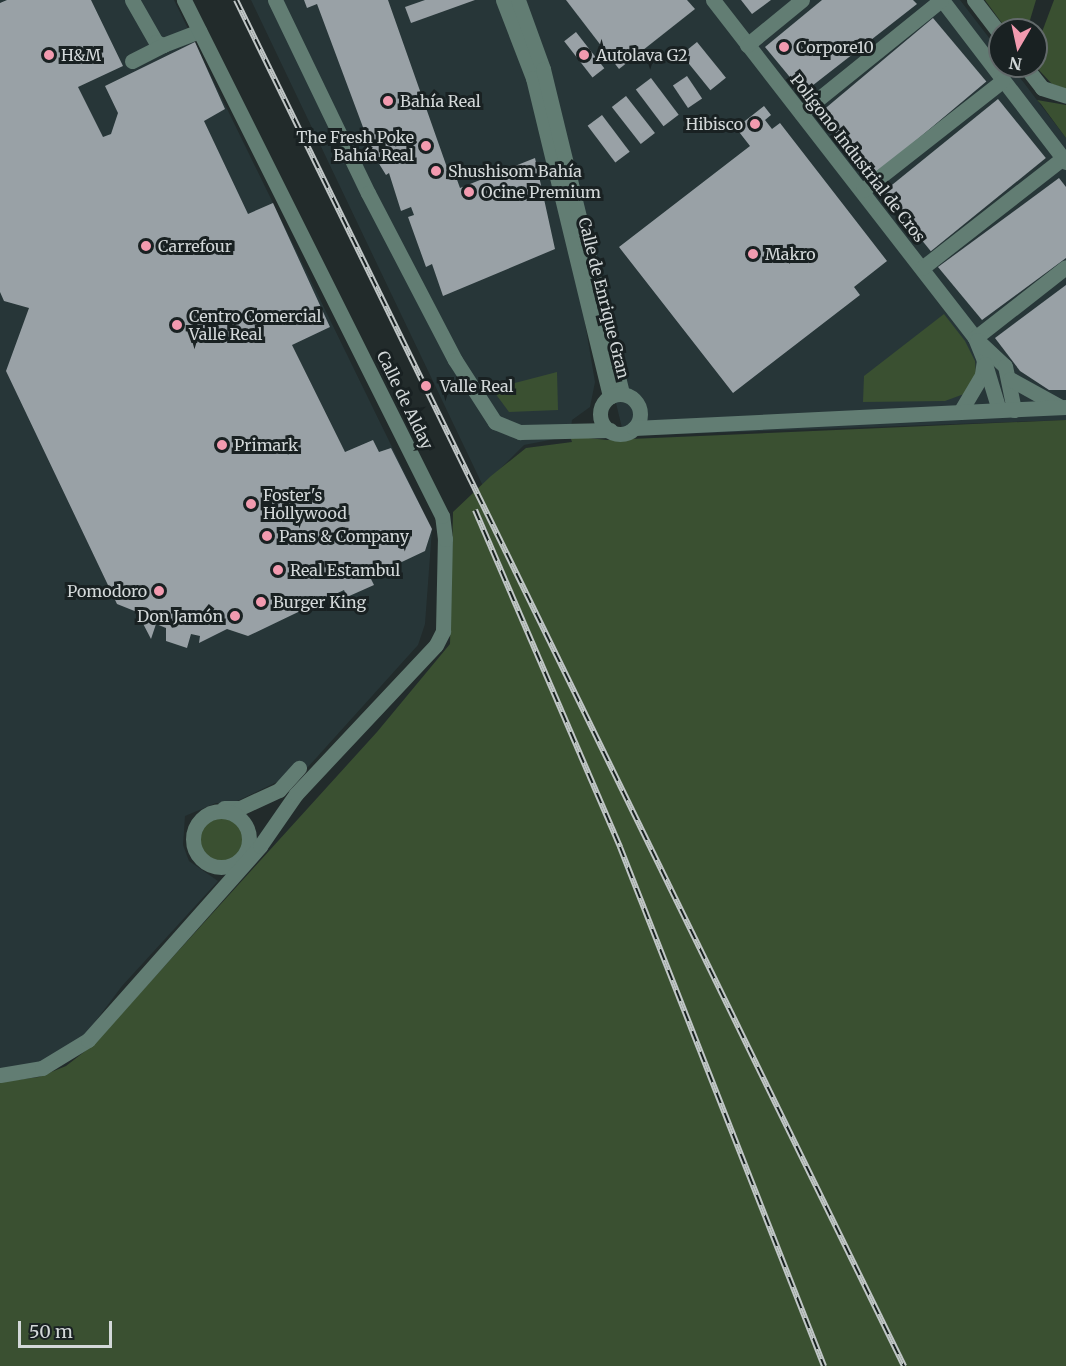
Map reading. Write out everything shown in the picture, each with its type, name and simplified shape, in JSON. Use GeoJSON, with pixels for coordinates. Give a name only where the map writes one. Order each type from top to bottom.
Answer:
{"type":"FeatureCollection","features":[{"type":"Feature","properties":{"kind":"street"},"geometry":{"type":"LineString","coordinates":[[132,0],[152,39],[163,45]]}},
{"type":"Feature","properties":{"kind":"street","name":"Calle de Alday"},"geometry":{"type":"LineString","coordinates":[[184,0],[445,528],[443,624],[440,642],[296,794]]}},
{"type":"Feature","properties":{"kind":"street"},"geometry":{"type":"LineString","coordinates":[[275,0],[368,193],[447,344],[490,416],[501,428],[520,432],[610,430],[622,434],[634,429],[675,426],[1064,407]]}},
{"type":"Feature","properties":{"kind":"street","name":"Calle de Enrique Gran"},"geometry":{"type":"LineString","coordinates":[[503,0],[533,78],[616,396]]}},
{"type":"Feature","properties":{"kind":"street","name":"Calle de Enrique Gran"},"geometry":{"type":"LineString","coordinates":[[518,0],[543,69],[616,396]]}},
{"type":"Feature","properties":{"kind":"street","name":"Polígono Industrial de Cros"},"geometry":{"type":"LineString","coordinates":[[713,0],[718,19],[747,45],[863,190],[975,338],[996,354],[1010,379],[1007,410]]}},
{"type":"Feature","properties":{"kind":"street"},"geometry":{"type":"LineString","coordinates":[[747,45],[802,0]]}},
{"type":"Feature","properties":{"kind":"street"},"geometry":{"type":"LineString","coordinates":[[801,113],[941,0],[1064,160],[922,268]]}},
{"type":"Feature","properties":{"kind":"street"},"geometry":{"type":"LineString","coordinates":[[974,0],[988,18]]}},
{"type":"Feature","properties":{"kind":"street"},"geometry":{"type":"LineString","coordinates":[[132,61],[163,45],[199,31]]}},
{"type":"Feature","properties":{"kind":"street"},"geometry":{"type":"LineString","coordinates":[[1034,78],[1042,88],[1066,96]]}},
{"type":"Feature","properties":{"kind":"street"},"geometry":{"type":"LineString","coordinates":[[863,190],[1002,81]]}},
{"type":"Feature","properties":{"kind":"street"},"geometry":{"type":"LineString","coordinates":[[975,338],[1066,267]]}},
{"type":"Feature","properties":{"kind":"street","name":"Polígono Industrial de Cros"},"geometry":{"type":"LineString","coordinates":[[975,338],[1007,410]]}},
{"type":"Feature","properties":{"kind":"street"},"geometry":{"type":"LineString","coordinates":[[960,412],[976,390],[984,361]]}},
{"type":"Feature","properties":{"kind":"street"},"geometry":{"type":"LineString","coordinates":[[1010,379],[1064,407]]}},
{"type":"Feature","properties":{"kind":"street"},"geometry":{"type":"LineString","coordinates":[[568,430],[601,414],[616,396],[634,400],[640,411],[675,426]]}},
{"type":"Feature","properties":{"kind":"street"},"geometry":{"type":"LineString","coordinates":[[634,429],[640,411]]}},
{"type":"Feature","properties":{"kind":"street"},"geometry":{"type":"LineString","coordinates":[[601,414],[610,430]]}},
{"type":"Feature","properties":{"kind":"street"},"geometry":{"type":"LineString","coordinates":[[261,846],[232,864],[216,866],[198,854],[193,837],[196,826],[215,812],[240,808],[279,790],[299,768]]}},
{"type":"Feature","properties":{"kind":"street"},"geometry":{"type":"LineString","coordinates":[[240,819],[296,794]]}},
{"type":"Feature","properties":{"kind":"street"},"geometry":{"type":"LineString","coordinates":[[0,1075],[42,1068],[81,1046],[261,846],[296,794]]}},
{"type":"Feature","properties":{"kind":"street"},"geometry":{"type":"LineString","coordinates":[[215,812],[230,813],[240,819],[248,840],[241,857]]}},
{"type":"Feature","properties":{"kind":"shaded area"},"geometry":{"type":"Polygon","coordinates":[[[0,0],[174,0],[432,529],[425,624],[418,645],[308,767],[233,803],[216,803],[185,816],[183,845],[189,861],[218,881],[122,986],[83,1038],[52,1059],[0,1071],[0,0]]]}},
{"type":"Feature","properties":{"kind":"shaded area"},"geometry":{"type":"Polygon","coordinates":[[[251,0],[960,0],[988,36],[988,78],[1020,78],[1066,138],[1066,420],[624,436],[559,169],[595,382],[590,407],[572,420],[570,436],[524,445],[483,486],[251,0]]]}},
{"type":"Feature","properties":{"kind":"green space"},"geometry":{"type":"Polygon","coordinates":[[[985,0],[1036,0],[1031,18],[998,18],[985,0]]]}},
{"type":"Feature","properties":{"kind":"green space"},"geometry":{"type":"Polygon","coordinates":[[[1054,0],[1066,0],[1066,89],[1052,84],[1046,78],[1047,18],[1054,0]]]}},
{"type":"Feature","properties":{"kind":"green space"},"geometry":{"type":"Polygon","coordinates":[[[1037,100],[1066,105],[1066,138],[1041,104],[1037,100]]]}},
{"type":"Feature","properties":{"kind":"green space"},"geometry":{"type":"Polygon","coordinates":[[[944,314],[965,341],[975,361],[976,374],[964,394],[945,401],[863,402],[864,376],[944,314]]]}},
{"type":"Feature","properties":{"kind":"green space"},"geometry":{"type":"Polygon","coordinates":[[[557,372],[558,410],[509,412],[492,389],[557,372]]]}},
{"type":"Feature","properties":{"kind":"green space"},"geometry":{"type":"Polygon","coordinates":[[[1066,420],[1066,1366],[0,1366],[0,1082],[39,1077],[66,1066],[93,1045],[377,732],[450,644],[453,512],[491,476],[526,448],[572,442],[570,436],[607,440],[1066,420]]]}},
{"type":"Feature","properties":{"kind":"green space"},"geometry":{"type":"Polygon","coordinates":[[[220,816],[236,823],[243,839],[236,855],[220,862],[204,855],[197,839],[204,823],[220,816]]]}},
{"type":"Feature","properties":{"kind":"building","name":"Centro Comercial Valle Real"},"geometry":{"type":"Polygon","coordinates":[[[7,0],[91,0],[123,66],[78,87],[103,137],[111,134],[118,113],[105,86],[195,42],[225,109],[204,121],[248,214],[273,203],[330,327],[292,345],[345,452],[373,440],[379,452],[391,448],[432,529],[425,551],[370,577],[374,585],[347,597],[344,590],[248,636],[227,629],[199,643],[200,636],[191,634],[187,648],[166,641],[166,628],[156,624],[151,639],[137,612],[117,604],[6,371],[29,308],[4,301],[0,292],[0,3],[7,0]]]}},
{"type":"Feature","properties":{"kind":"building","name":"Bahía Real"},"geometry":{"type":"Polygon","coordinates":[[[304,0],[388,0],[450,176],[455,174],[460,188],[535,158],[555,249],[443,296],[432,264],[426,267],[408,217],[414,215],[411,207],[401,211],[389,173],[386,175],[373,154],[317,4],[307,8],[304,0]]]}},
{"type":"Feature","properties":{"kind":"building"},"geometry":{"type":"Polygon","coordinates":[[[425,0],[475,0],[411,23],[405,7],[425,0]]]}},
{"type":"Feature","properties":{"kind":"building"},"geometry":{"type":"Polygon","coordinates":[[[566,0],[687,0],[695,9],[619,69],[566,0]]]}},
{"type":"Feature","properties":{"kind":"building"},"geometry":{"type":"Polygon","coordinates":[[[741,0],[771,0],[752,14],[741,0]]]}},
{"type":"Feature","properties":{"kind":"building"},"geometry":{"type":"Polygon","coordinates":[[[822,0],[913,0],[917,4],[803,93],[765,47],[822,0]]]}},
{"type":"Feature","properties":{"kind":"building"},"geometry":{"type":"Polygon","coordinates":[[[933,18],[986,82],[872,177],[819,114],[933,18]]]}},
{"type":"Feature","properties":{"kind":"building","name":"Autolava G2"},"geometry":{"type":"Polygon","coordinates":[[[576,32],[604,68],[593,77],[564,41],[576,32]]]}},
{"type":"Feature","properties":{"kind":"building"},"geometry":{"type":"Polygon","coordinates":[[[697,42],[726,78],[710,90],[681,55],[697,42]]]}},
{"type":"Feature","properties":{"kind":"building"},"geometry":{"type":"Polygon","coordinates":[[[687,76],[702,98],[688,108],[673,86],[687,76]]]}},
{"type":"Feature","properties":{"kind":"building"},"geometry":{"type":"Polygon","coordinates":[[[651,78],[679,115],[664,126],[636,89],[651,78]]]}},
{"type":"Feature","properties":{"kind":"building"},"geometry":{"type":"Polygon","coordinates":[[[626,96],[655,133],[641,144],[612,107],[626,96]]]}},
{"type":"Feature","properties":{"kind":"building"},"geometry":{"type":"Polygon","coordinates":[[[998,99],[1046,158],[931,251],[883,192],[998,99]]]}},
{"type":"Feature","properties":{"kind":"building","name":"Makro"},"geometry":{"type":"Polygon","coordinates":[[[764,106],[771,115],[765,120],[772,129],[780,123],[887,261],[854,287],[860,295],[733,393],[619,247],[750,146],[736,128],[764,106]]]}},
{"type":"Feature","properties":{"kind":"building"},"geometry":{"type":"Polygon","coordinates":[[[602,115],[630,152],[615,163],[588,126],[602,115]]]}},
{"type":"Feature","properties":{"kind":"building"},"geometry":{"type":"Polygon","coordinates":[[[1059,178],[1066,187],[1066,258],[982,320],[938,267],[1059,178]]]}},
{"type":"Feature","properties":{"kind":"building"},"geometry":{"type":"Polygon","coordinates":[[[1066,285],[1066,390],[1049,390],[1020,371],[995,338],[1066,285]]]}},
{"type":"Feature","properties":{"kind":"railway"},"geometry":{"type":"LineString","coordinates":[[236,0],[904,1366]]}},
{"type":"Feature","properties":{"kind":"railway"},"geometry":{"type":"LineString","coordinates":[[475,510],[620,847],[824,1366]]}},
{"type":"Feature","properties":{"kind":"place","name":"Corpore10"},"geometry":{"type":"Point","coordinates":[784,47]}},
{"type":"Feature","properties":{"kind":"place","name":"H&M"},"geometry":{"type":"Point","coordinates":[49,55]}},
{"type":"Feature","properties":{"kind":"place","name":"Autolava G2"},"geometry":{"type":"Point","coordinates":[584,55]}},
{"type":"Feature","properties":{"kind":"place","name":"Bahía Real"},"geometry":{"type":"Point","coordinates":[388,101]}},
{"type":"Feature","properties":{"kind":"place","name":"Hibisco"},"geometry":{"type":"Point","coordinates":[755,124]}},
{"type":"Feature","properties":{"kind":"place","name":"The Fresh Poke Bahía Real"},"geometry":{"type":"Point","coordinates":[426,146]}},
{"type":"Feature","properties":{"kind":"place","name":"Shushisom Bahía"},"geometry":{"type":"Point","coordinates":[436,171]}},
{"type":"Feature","properties":{"kind":"place","name":"Ocine Premium"},"geometry":{"type":"Point","coordinates":[469,192]}},
{"type":"Feature","properties":{"kind":"place","name":"Carrefour"},"geometry":{"type":"Point","coordinates":[146,246]}},
{"type":"Feature","properties":{"kind":"place","name":"Makro"},"geometry":{"type":"Point","coordinates":[753,254]}},
{"type":"Feature","properties":{"kind":"place","name":"Centro Comercial Valle Real"},"geometry":{"type":"Point","coordinates":[177,325]}},
{"type":"Feature","properties":{"kind":"place","name":"Valle Real"},"geometry":{"type":"Point","coordinates":[426,386]}},
{"type":"Feature","properties":{"kind":"place","name":"Primark"},"geometry":{"type":"Point","coordinates":[222,445]}},
{"type":"Feature","properties":{"kind":"place","name":"Foster's Hollywood"},"geometry":{"type":"Point","coordinates":[251,504]}},
{"type":"Feature","properties":{"kind":"place","name":"Pans & Company"},"geometry":{"type":"Point","coordinates":[267,536]}},
{"type":"Feature","properties":{"kind":"place","name":"Real Estambul"},"geometry":{"type":"Point","coordinates":[278,570]}},
{"type":"Feature","properties":{"kind":"place","name":"Pomodoro"},"geometry":{"type":"Point","coordinates":[159,591]}},
{"type":"Feature","properties":{"kind":"place","name":"Burger King"},"geometry":{"type":"Point","coordinates":[261,602]}},
{"type":"Feature","properties":{"kind":"place","name":"Don Jamón"},"geometry":{"type":"Point","coordinates":[235,616]}}]}
